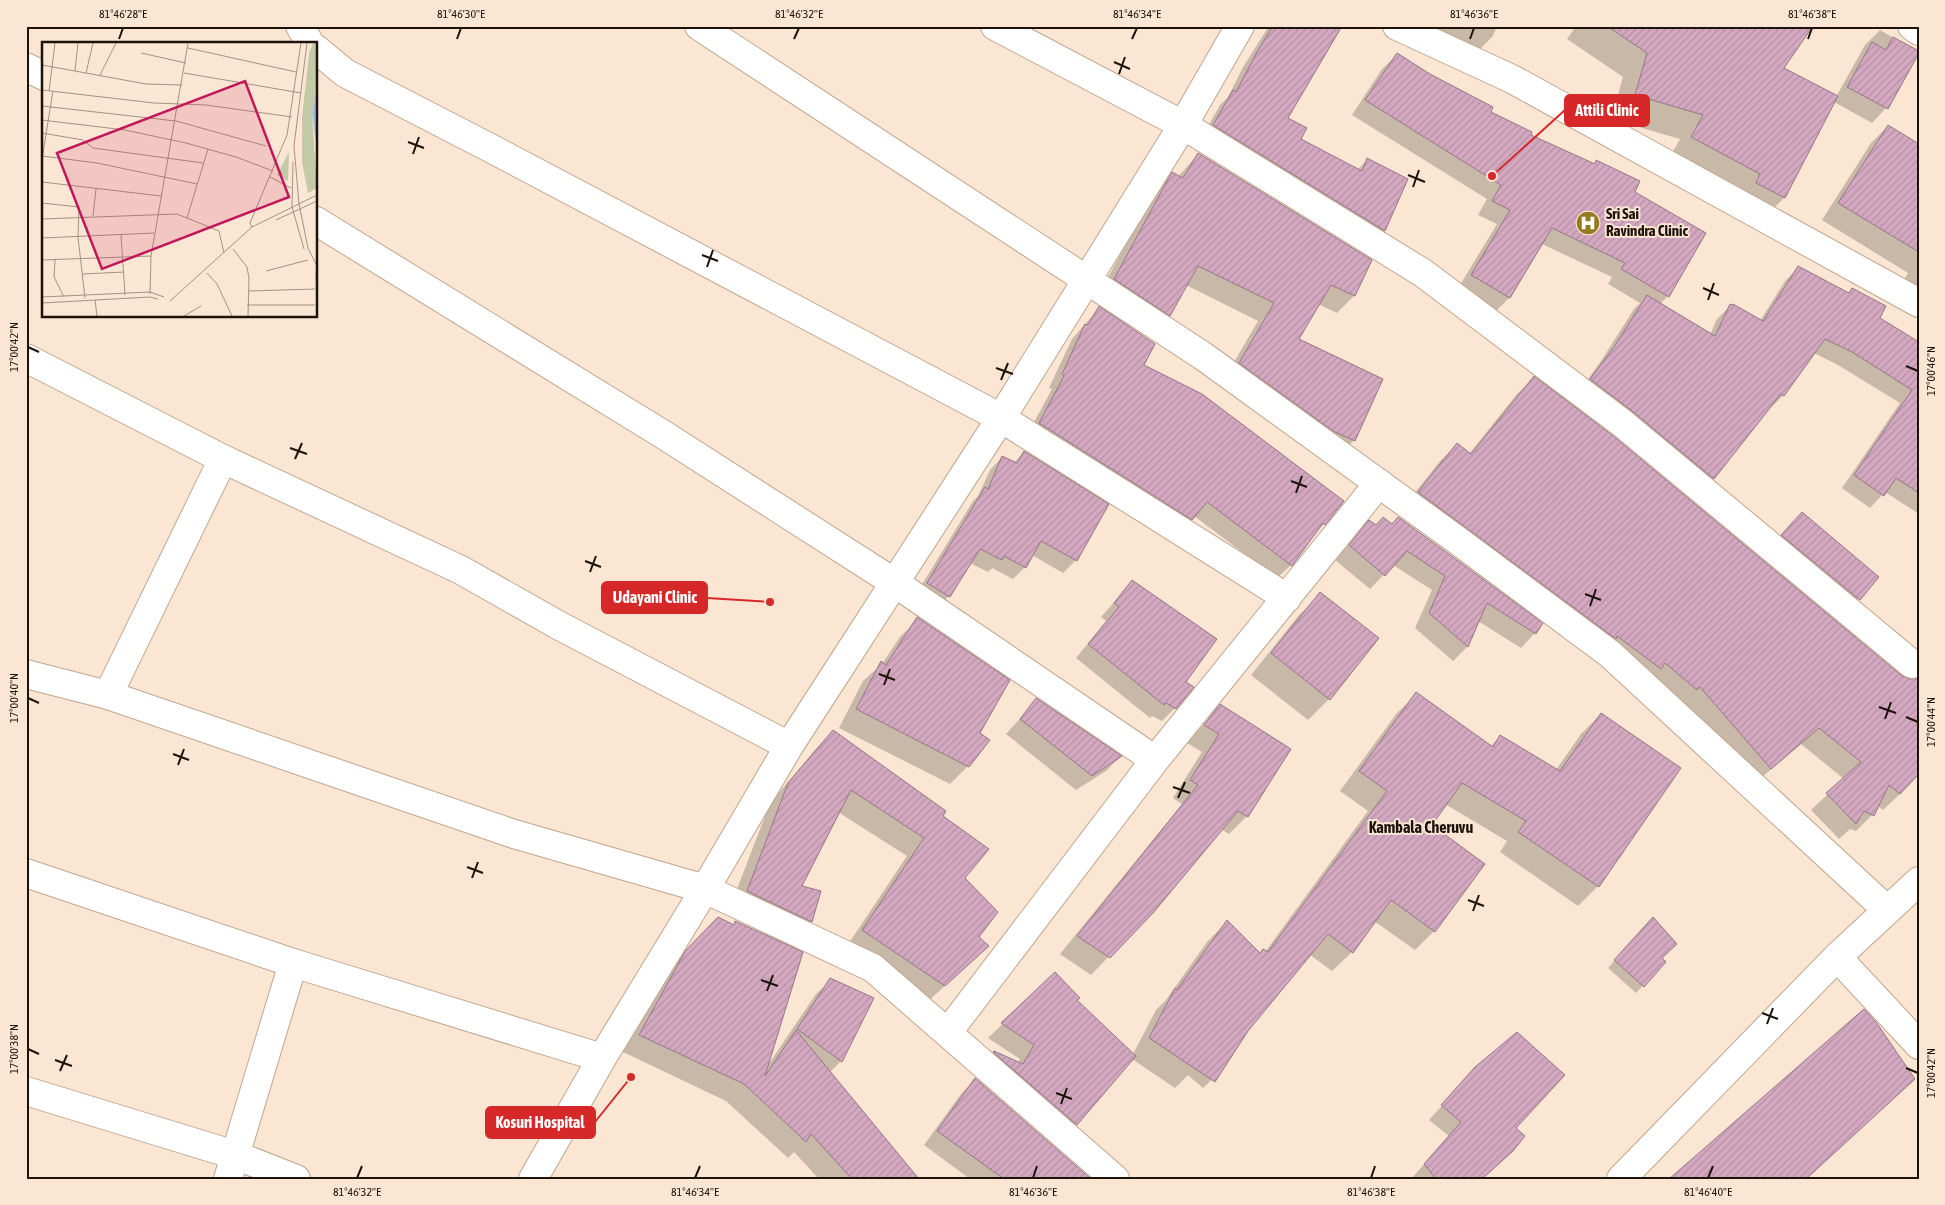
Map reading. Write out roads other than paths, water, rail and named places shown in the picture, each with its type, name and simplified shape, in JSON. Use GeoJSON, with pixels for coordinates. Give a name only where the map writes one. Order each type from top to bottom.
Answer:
{"type":"FeatureCollection","features":[{"type":"Feature","properties":{"kind":"street"},"geometry":{"type":"LineString","coordinates":[[300,26],[309,42]]}},
{"type":"Feature","properties":{"kind":"street"},"geometry":{"type":"LineString","coordinates":[[699,26],[1202,356],[1379,483],[1610,654],[1887,910]]}},
{"type":"Feature","properties":{"kind":"street"},"geometry":{"type":"LineString","coordinates":[[995,26],[1182,124],[1423,273],[1622,423],[1912,664]]}},
{"type":"Feature","properties":{"kind":"street"},"geometry":{"type":"LineString","coordinates":[[533,1179],[602,1058],[705,890],[789,746],[1001,418],[1240,26]]}},
{"type":"Feature","properties":{"kind":"street"},"geometry":{"type":"LineString","coordinates":[[1397,26],[1512,79],[1919,303]]}},
{"type":"Feature","properties":{"kind":"street"},"geometry":{"type":"LineString","coordinates":[[1912,26],[1919,30]]}},
{"type":"Feature","properties":{"kind":"street"},"geometry":{"type":"LineString","coordinates":[[318,51],[345,73],[1001,418],[1286,598]]}},
{"type":"Feature","properties":{"kind":"street"},"geometry":{"type":"LineString","coordinates":[[26,67],[42,75]]}},
{"type":"Feature","properties":{"kind":"street"},"geometry":{"type":"LineString","coordinates":[[318,221],[664,435],[894,583],[1155,760]]}},
{"type":"Feature","properties":{"kind":"street"},"geometry":{"type":"LineString","coordinates":[[26,358],[223,459],[461,570],[558,625],[789,746]]}},
{"type":"Feature","properties":{"kind":"street"},"geometry":{"type":"LineString","coordinates":[[108,695],[223,459]]}},
{"type":"Feature","properties":{"kind":"street"},"geometry":{"type":"LineString","coordinates":[[948,1032],[1155,760],[1379,483]]}},
{"type":"Feature","properties":{"kind":"street"},"geometry":{"type":"LineString","coordinates":[[26,674],[108,695],[514,834],[705,890],[872,968],[948,1032],[1115,1179]]}},
{"type":"Feature","properties":{"kind":"street"},"geometry":{"type":"LineString","coordinates":[[26,873],[293,964],[602,1058]]}},
{"type":"Feature","properties":{"kind":"street"},"geometry":{"type":"LineString","coordinates":[[1621,1179],[1837,957],[1919,881]]}},
{"type":"Feature","properties":{"kind":"street"},"geometry":{"type":"LineString","coordinates":[[1837,957],[1919,1045]]}},
{"type":"Feature","properties":{"kind":"street"},"geometry":{"type":"LineString","coordinates":[[232,1167],[293,964]]}},
{"type":"Feature","properties":{"kind":"street"},"geometry":{"type":"LineString","coordinates":[[26,1091],[232,1167],[296,1179]]}},
{"type":"Feature","properties":{"kind":"place","name":"Attili Clinic"},"geometry":{"type":"Point","coordinates":[1492,176]}},
{"type":"Feature","properties":{"kind":"place","name":"Sri Sai Ravindra Clinic"},"geometry":{"type":"Point","coordinates":[1588,223]}},
{"type":"Feature","properties":{"kind":"place","name":"Udayani Clinic"},"geometry":{"type":"Point","coordinates":[770,602]}},
{"type":"Feature","properties":{"kind":"place","name":"Kosuri Hospital"},"geometry":{"type":"Point","coordinates":[631,1077]}},
{"type":"Feature","properties":{"kind":"district","name":"Kambala Cheruvu"},"geometry":{"type":"Point","coordinates":[1421,827]}}]}
